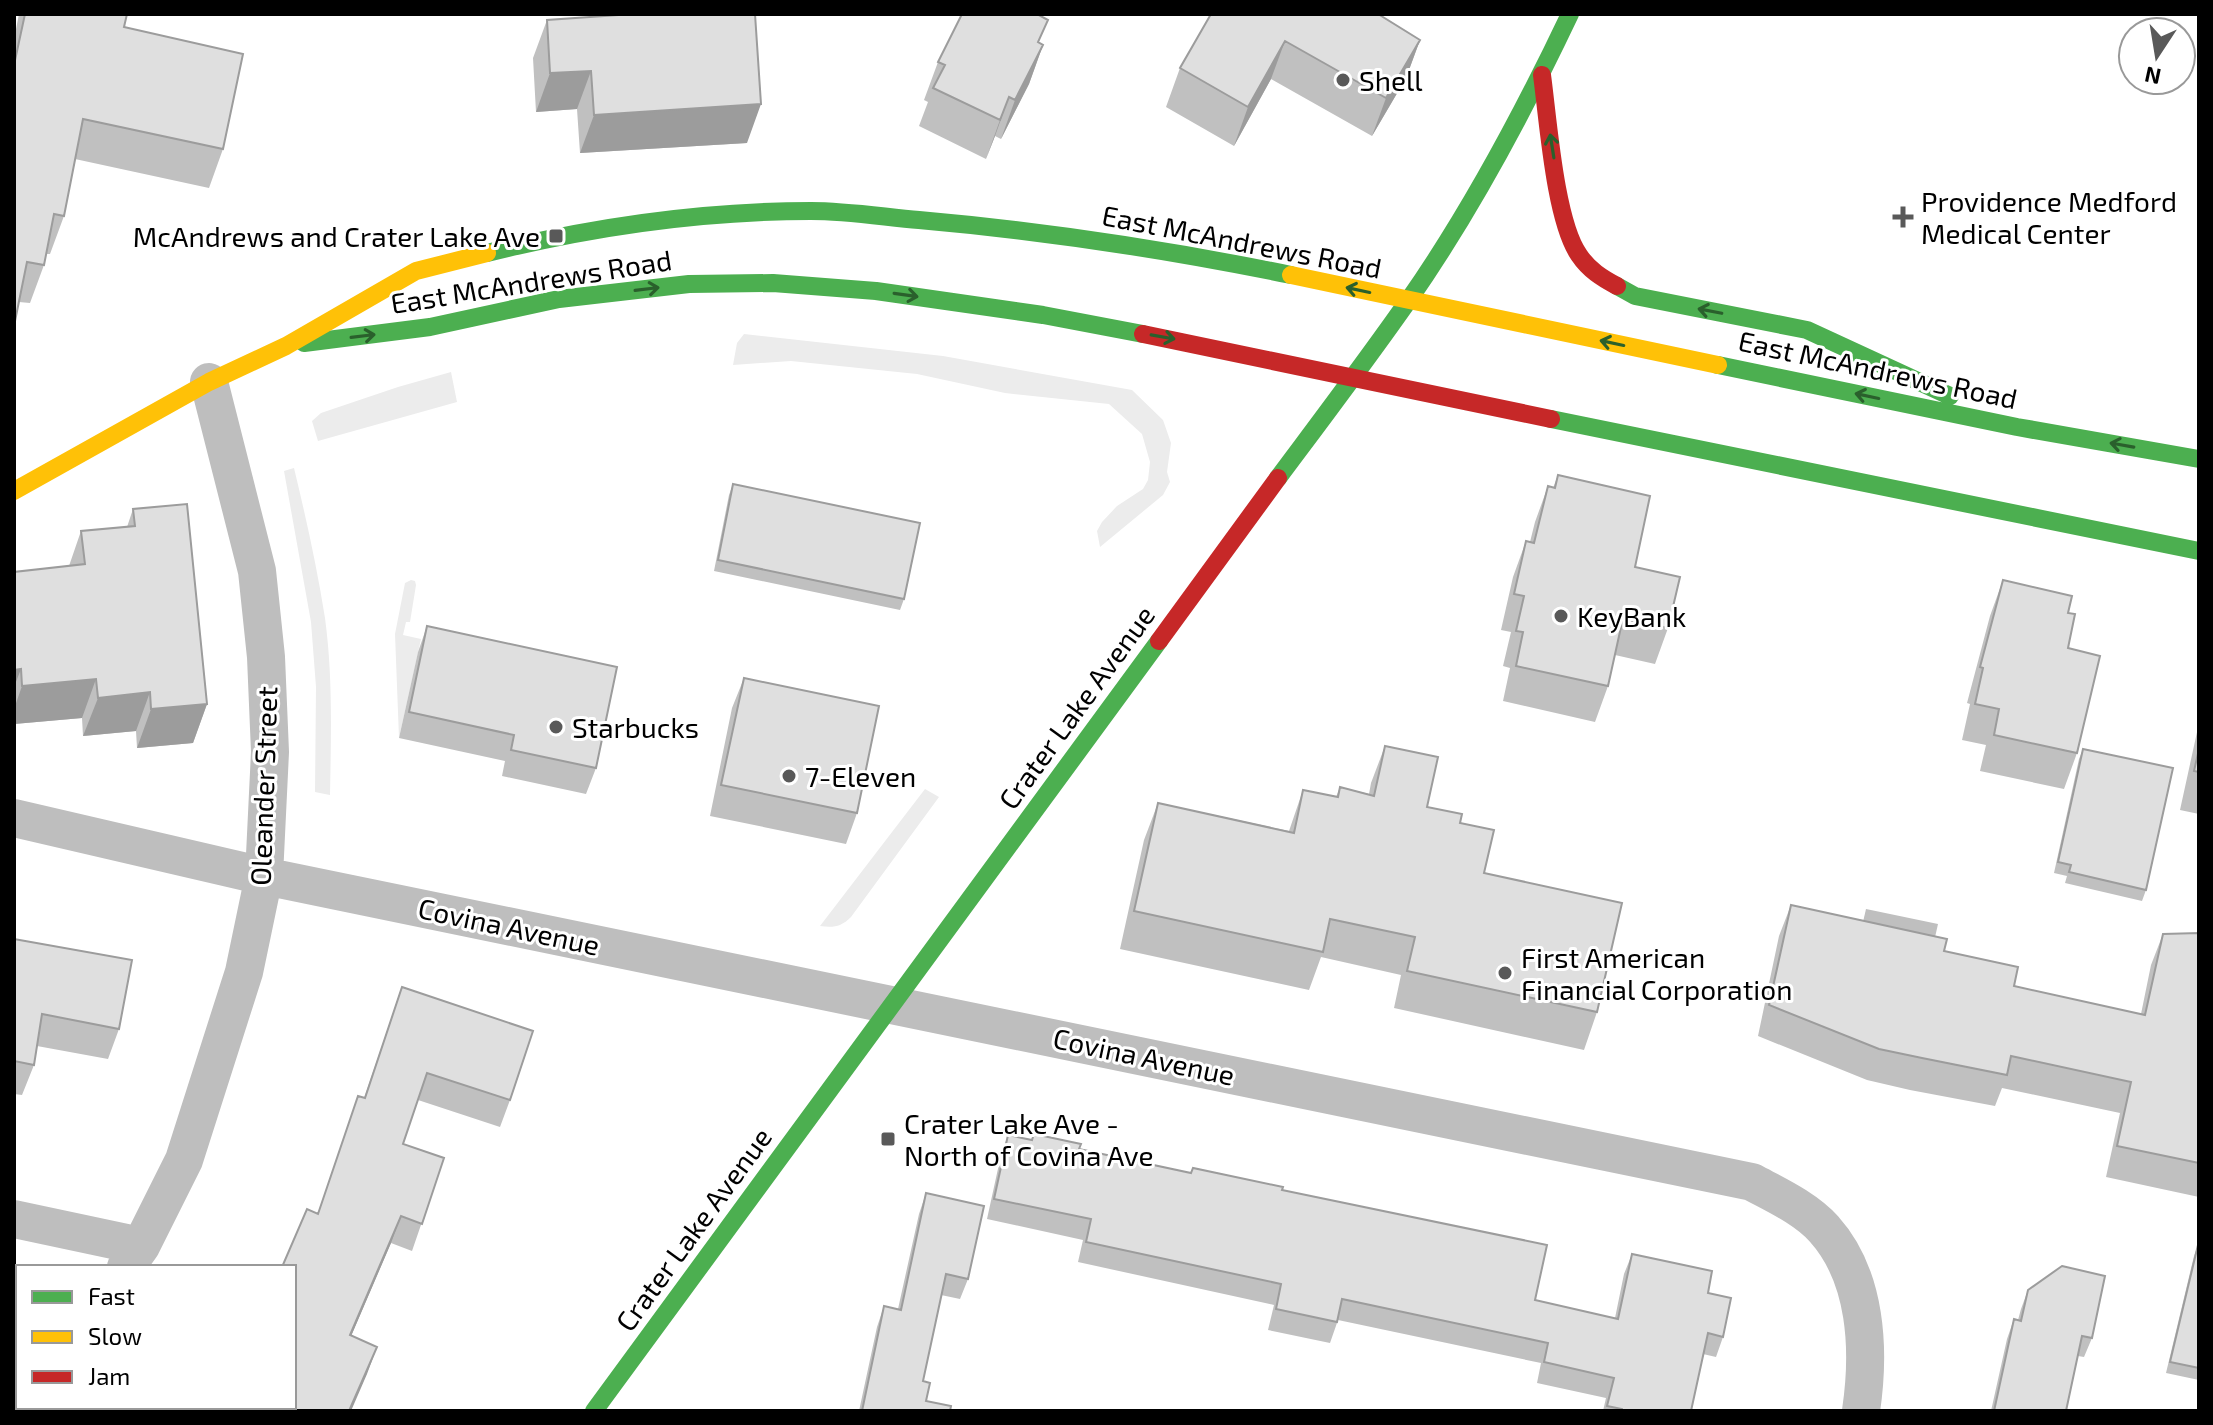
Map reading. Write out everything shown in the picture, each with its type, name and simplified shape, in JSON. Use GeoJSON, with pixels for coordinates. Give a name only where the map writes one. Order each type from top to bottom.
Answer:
{"type":"FeatureCollection","features":[{"type":"Feature","properties":{"kind":"main road","name":"Crater Lake Avenue"},"geometry":{"type":"LineString","coordinates":[[594,1411],[1408,301],[1487,178],[1542,75],[1570,14]]}},
{"type":"Feature","properties":{"kind":"main road"},"geometry":{"type":"LineString","coordinates":[[1542,75],[1562,212],[1578,254],[1598,276],[1635,296],[1807,330],[2017,427]]}},
{"type":"Feature","properties":{"kind":"main road","name":"East McAndrews Road"},"geometry":{"type":"LineString","coordinates":[[14,491],[209,382],[286,346],[416,271],[556,236],[675,219],[812,211],[961,224],[1232,263],[2017,427],[2199,459]]}},
{"type":"Feature","properties":{"kind":"main road","name":"East McAndrews Road"},"geometry":{"type":"LineString","coordinates":[[286,346],[430,327],[559,299],[689,284],[773,283],[876,291],[1043,315],[1355,375],[1679,446],[2199,551]]}},
{"type":"Feature","properties":{"kind":"street","name":"Oleander Street"},"geometry":{"type":"LineString","coordinates":[[133,1256],[184,1160],[210,1086],[244,972],[264,876],[270,752],[266,657],[258,585],[231,462],[209,382]]}},
{"type":"Feature","properties":{"kind":"street","name":"Covina Avenue"},"geometry":{"type":"LineString","coordinates":[[14,818],[264,876],[1752,1182],[1787,1201],[1823,1229],[1846,1262],[1860,1303],[1865,1344],[1861,1411]]}},
{"type":"Feature","properties":{"kind":"street"},"geometry":{"type":"LineString","coordinates":[[14,1219],[133,1256]]}},
{"type":"Feature","properties":{"kind":"shaded area"},"geometry":{"type":"Polygon","coordinates":[[[744,334],[943,356],[1132,390],[1163,420],[1171,443],[1167,472],[1170,482],[1163,495],[1100,547],[1097,531],[1102,522],[1117,506],[1143,489],[1148,480],[1150,462],[1142,434],[1109,404],[1005,393],[917,374],[791,361],[733,365],[737,343],[744,334]]]}},
{"type":"Feature","properties":{"kind":"shaded area"},"geometry":{"type":"Polygon","coordinates":[[[451,372],[457,402],[318,441],[312,421],[321,413],[451,372]]]}},
{"type":"Feature","properties":{"kind":"shaded area"},"geometry":{"type":"Polygon","coordinates":[[[294,468],[315,561],[328,640],[330,795],[315,792],[316,687],[311,622],[284,471],[294,468]]]}},
{"type":"Feature","properties":{"kind":"shaded area"},"geometry":{"type":"Polygon","coordinates":[[[411,580],[416,585],[410,622],[406,622],[403,635],[421,639],[399,738],[395,634],[405,583],[411,580]]]}},
{"type":"Feature","properties":{"kind":"shaded area"},"geometry":{"type":"Polygon","coordinates":[[[925,789],[939,797],[851,917],[837,926],[820,926],[925,789]]]}},
{"type":"Feature","properties":{"kind":"shaded area"},"geometry":{"type":"Polygon","coordinates":[[[1866,909],[1938,924],[1929,964],[1857,948],[1866,909]]]}},
{"type":"Feature","properties":{"kind":"building"},"geometry":{"type":"Polygon","coordinates":[[[25,14],[127,14],[124,27],[243,54],[223,149],[83,119],[64,216],[54,214],[44,265],[27,262],[14,326],[14,65],[25,14]]]}},
{"type":"Feature","properties":{"kind":"building"},"geometry":{"type":"Polygon","coordinates":[[[633,14],[755,14],[761,104],[594,115],[591,71],[550,73],[547,20],[633,14]]]}},
{"type":"Feature","properties":{"kind":"building"},"geometry":{"type":"Polygon","coordinates":[[[962,14],[1037,14],[1048,20],[1038,42],[1043,45],[1015,100],[1009,97],[1000,120],[933,88],[945,65],[938,62],[962,14]]]}},
{"type":"Feature","properties":{"kind":"building"},"geometry":{"type":"Polygon","coordinates":[[[1211,14],[1378,14],[1420,40],[1386,98],[1285,41],[1248,107],[1180,68],[1211,14]]]}},
{"type":"Feature","properties":{"kind":"building","name":"KeyBank"},"geometry":{"type":"Polygon","coordinates":[[[1558,475],[1650,496],[1635,567],[1680,577],[1668,628],[1623,618],[1608,686],[1516,666],[1523,632],[1516,631],[1524,596],[1514,594],[1526,541],[1534,543],[1548,486],[1555,488],[1558,475]]]}},
{"type":"Feature","properties":{"kind":"building"},"geometry":{"type":"Polygon","coordinates":[[[733,484],[920,523],[904,599],[718,560],[733,484]]]}},
{"type":"Feature","properties":{"kind":"building"},"geometry":{"type":"Polygon","coordinates":[[[187,504],[207,704],[151,709],[150,692],[98,698],[96,679],[22,686],[21,669],[14,670],[14,572],[85,564],[81,531],[135,526],[133,509],[187,504]]]}},
{"type":"Feature","properties":{"kind":"building"},"geometry":{"type":"Polygon","coordinates":[[[2003,580],[2072,596],[2068,613],[2075,614],[2068,648],[2100,656],[2077,753],[1994,735],[1999,709],[1975,704],[1983,668],[1980,667],[2003,580]]]}},
{"type":"Feature","properties":{"kind":"building"},"geometry":{"type":"Polygon","coordinates":[[[427,626],[617,667],[596,768],[511,750],[514,735],[409,712],[427,626]]]}},
{"type":"Feature","properties":{"kind":"building"},"geometry":{"type":"Polygon","coordinates":[[[744,678],[879,706],[857,813],[721,785],[744,678]]]}},
{"type":"Feature","properties":{"kind":"building"},"geometry":{"type":"Polygon","coordinates":[[[1385,746],[1438,757],[1427,807],[1462,814],[1460,823],[1494,830],[1484,873],[1622,903],[1597,1012],[1407,971],[1415,937],[1330,919],[1323,952],[1134,911],[1158,803],[1294,833],[1303,790],[1338,797],[1340,787],[1374,796],[1385,746]]]}},
{"type":"Feature","properties":{"kind":"building"},"geometry":{"type":"Polygon","coordinates":[[[2083,749],[2173,768],[2146,890],[2069,872],[2071,865],[2058,862],[2083,749]]]}},
{"type":"Feature","properties":{"kind":"building"},"geometry":{"type":"Polygon","coordinates":[[[2199,749],[2199,772],[2194,771],[2199,749]]]}},
{"type":"Feature","properties":{"kind":"building"},"geometry":{"type":"Polygon","coordinates":[[[1791,905],[1947,939],[1944,951],[2018,967],[2014,986],[2145,1015],[2163,934],[2199,933],[2199,1163],[2117,1146],[2131,1082],[2011,1056],[2007,1075],[1879,1049],[1769,1005],[1791,905]]]}},
{"type":"Feature","properties":{"kind":"building"},"geometry":{"type":"Polygon","coordinates":[[[14,939],[132,960],[119,1029],[42,1014],[34,1065],[14,1061],[14,939]]]}},
{"type":"Feature","properties":{"kind":"building"},"geometry":{"type":"Polygon","coordinates":[[[402,987],[533,1031],[510,1100],[427,1073],[403,1144],[444,1158],[422,1224],[401,1216],[350,1335],[377,1347],[349,1411],[195,1411],[296,1409],[296,1265],[283,1265],[307,1209],[318,1214],[358,1096],[365,1098],[402,987]]]}},
{"type":"Feature","properties":{"kind":"building"},"geometry":{"type":"Polygon","coordinates":[[[1034,1134],[1081,1144],[1079,1149],[1191,1173],[1193,1168],[1283,1187],[1282,1190],[1547,1245],[1535,1300],[1618,1319],[1632,1254],[1712,1271],[1708,1293],[1731,1298],[1723,1337],[1708,1333],[1691,1411],[1622,1411],[1607,1406],[1614,1378],[1544,1362],[1548,1343],[1342,1299],[1337,1322],[1276,1309],[1281,1284],[1086,1242],[1091,1219],[994,1199],[1008,1135],[1032,1140],[1034,1134]]]}},
{"type":"Feature","properties":{"kind":"building"},"geometry":{"type":"Polygon","coordinates":[[[926,1193],[984,1206],[968,1279],[946,1274],[923,1381],[930,1383],[926,1401],[951,1406],[950,1411],[862,1411],[884,1306],[901,1310],[926,1193]]]}},
{"type":"Feature","properties":{"kind":"building"},"geometry":{"type":"Polygon","coordinates":[[[2199,1245],[2199,1368],[2170,1362],[2199,1245]]]}},
{"type":"Feature","properties":{"kind":"building"},"geometry":{"type":"Polygon","coordinates":[[[2062,1266],[2105,1276],[2092,1338],[2082,1336],[2066,1411],[1994,1411],[2014,1319],[2021,1321],[2028,1290],[2062,1266]]]}},
{"type":"Feature","properties":{"kind":"traffic: fast"},"geometry":{"type":"LineString","coordinates":[[1278,478],[1431,267],[1515,125],[1570,14]]}},
{"type":"Feature","properties":{"kind":"traffic: fast"},"geometry":{"type":"LineString","coordinates":[[487,253],[567,235],[688,217],[825,211],[1059,236],[1199,257],[1291,275]]}},
{"type":"Feature","properties":{"kind":"traffic: fast"},"geometry":{"type":"LineString","coordinates":[[304,343],[430,327],[559,299],[689,284],[773,283],[876,291],[1043,315],[1143,334]]}},
{"type":"Feature","properties":{"kind":"traffic: fast"},"geometry":{"type":"LineString","coordinates":[[1617,286],[1635,296],[1807,330],[1950,396]]}},
{"type":"Feature","properties":{"kind":"traffic: fast"},"geometry":{"type":"LineString","coordinates":[[1718,365],[2017,427],[2199,459]]}},
{"type":"Feature","properties":{"kind":"traffic: fast"},"geometry":{"type":"LineString","coordinates":[[1551,419],[2199,551]]}},
{"type":"Feature","properties":{"kind":"traffic: fast"},"geometry":{"type":"LineString","coordinates":[[594,1411],[1159,641]]}},
{"type":"Feature","properties":{"kind":"traffic: slow"},"geometry":{"type":"LineString","coordinates":[[14,491],[209,382],[286,346],[416,271],[487,253]]}},
{"type":"Feature","properties":{"kind":"traffic: slow"},"geometry":{"type":"LineString","coordinates":[[1291,275],[1718,365]]}},
{"type":"Feature","properties":{"kind":"traffic: jam"},"geometry":{"type":"LineString","coordinates":[[1542,75],[1558,195],[1571,239],[1587,265],[1617,286]]}},
{"type":"Feature","properties":{"kind":"traffic: jam"},"geometry":{"type":"LineString","coordinates":[[1143,334],[1551,419]]}},
{"type":"Feature","properties":{"kind":"traffic: jam"},"geometry":{"type":"LineString","coordinates":[[1159,641],[1278,478]]}},
{"type":"Feature","properties":{"kind":"place","name":"Shell"},"geometry":{"type":"Point","coordinates":[1343,80]}},
{"type":"Feature","properties":{"kind":"place","name":"Providence Medford Medical Center"},"geometry":{"type":"Point","coordinates":[1903,217]}},
{"type":"Feature","properties":{"kind":"place","name":"McAndrews and Crater Lake Ave"},"geometry":{"type":"Point","coordinates":[556,236]}},
{"type":"Feature","properties":{"kind":"place","name":"KeyBank"},"geometry":{"type":"Point","coordinates":[1561,616]}},
{"type":"Feature","properties":{"kind":"place","name":"Starbucks"},"geometry":{"type":"Point","coordinates":[556,727]}},
{"type":"Feature","properties":{"kind":"place","name":"7-Eleven"},"geometry":{"type":"Point","coordinates":[789,776]}},
{"type":"Feature","properties":{"kind":"place","name":"First American Financial Corporation"},"geometry":{"type":"Point","coordinates":[1505,973]}},
{"type":"Feature","properties":{"kind":"place","name":"Crater Lake Ave - North of Covina Ave"},"geometry":{"type":"Point","coordinates":[888,1139]}}]}
